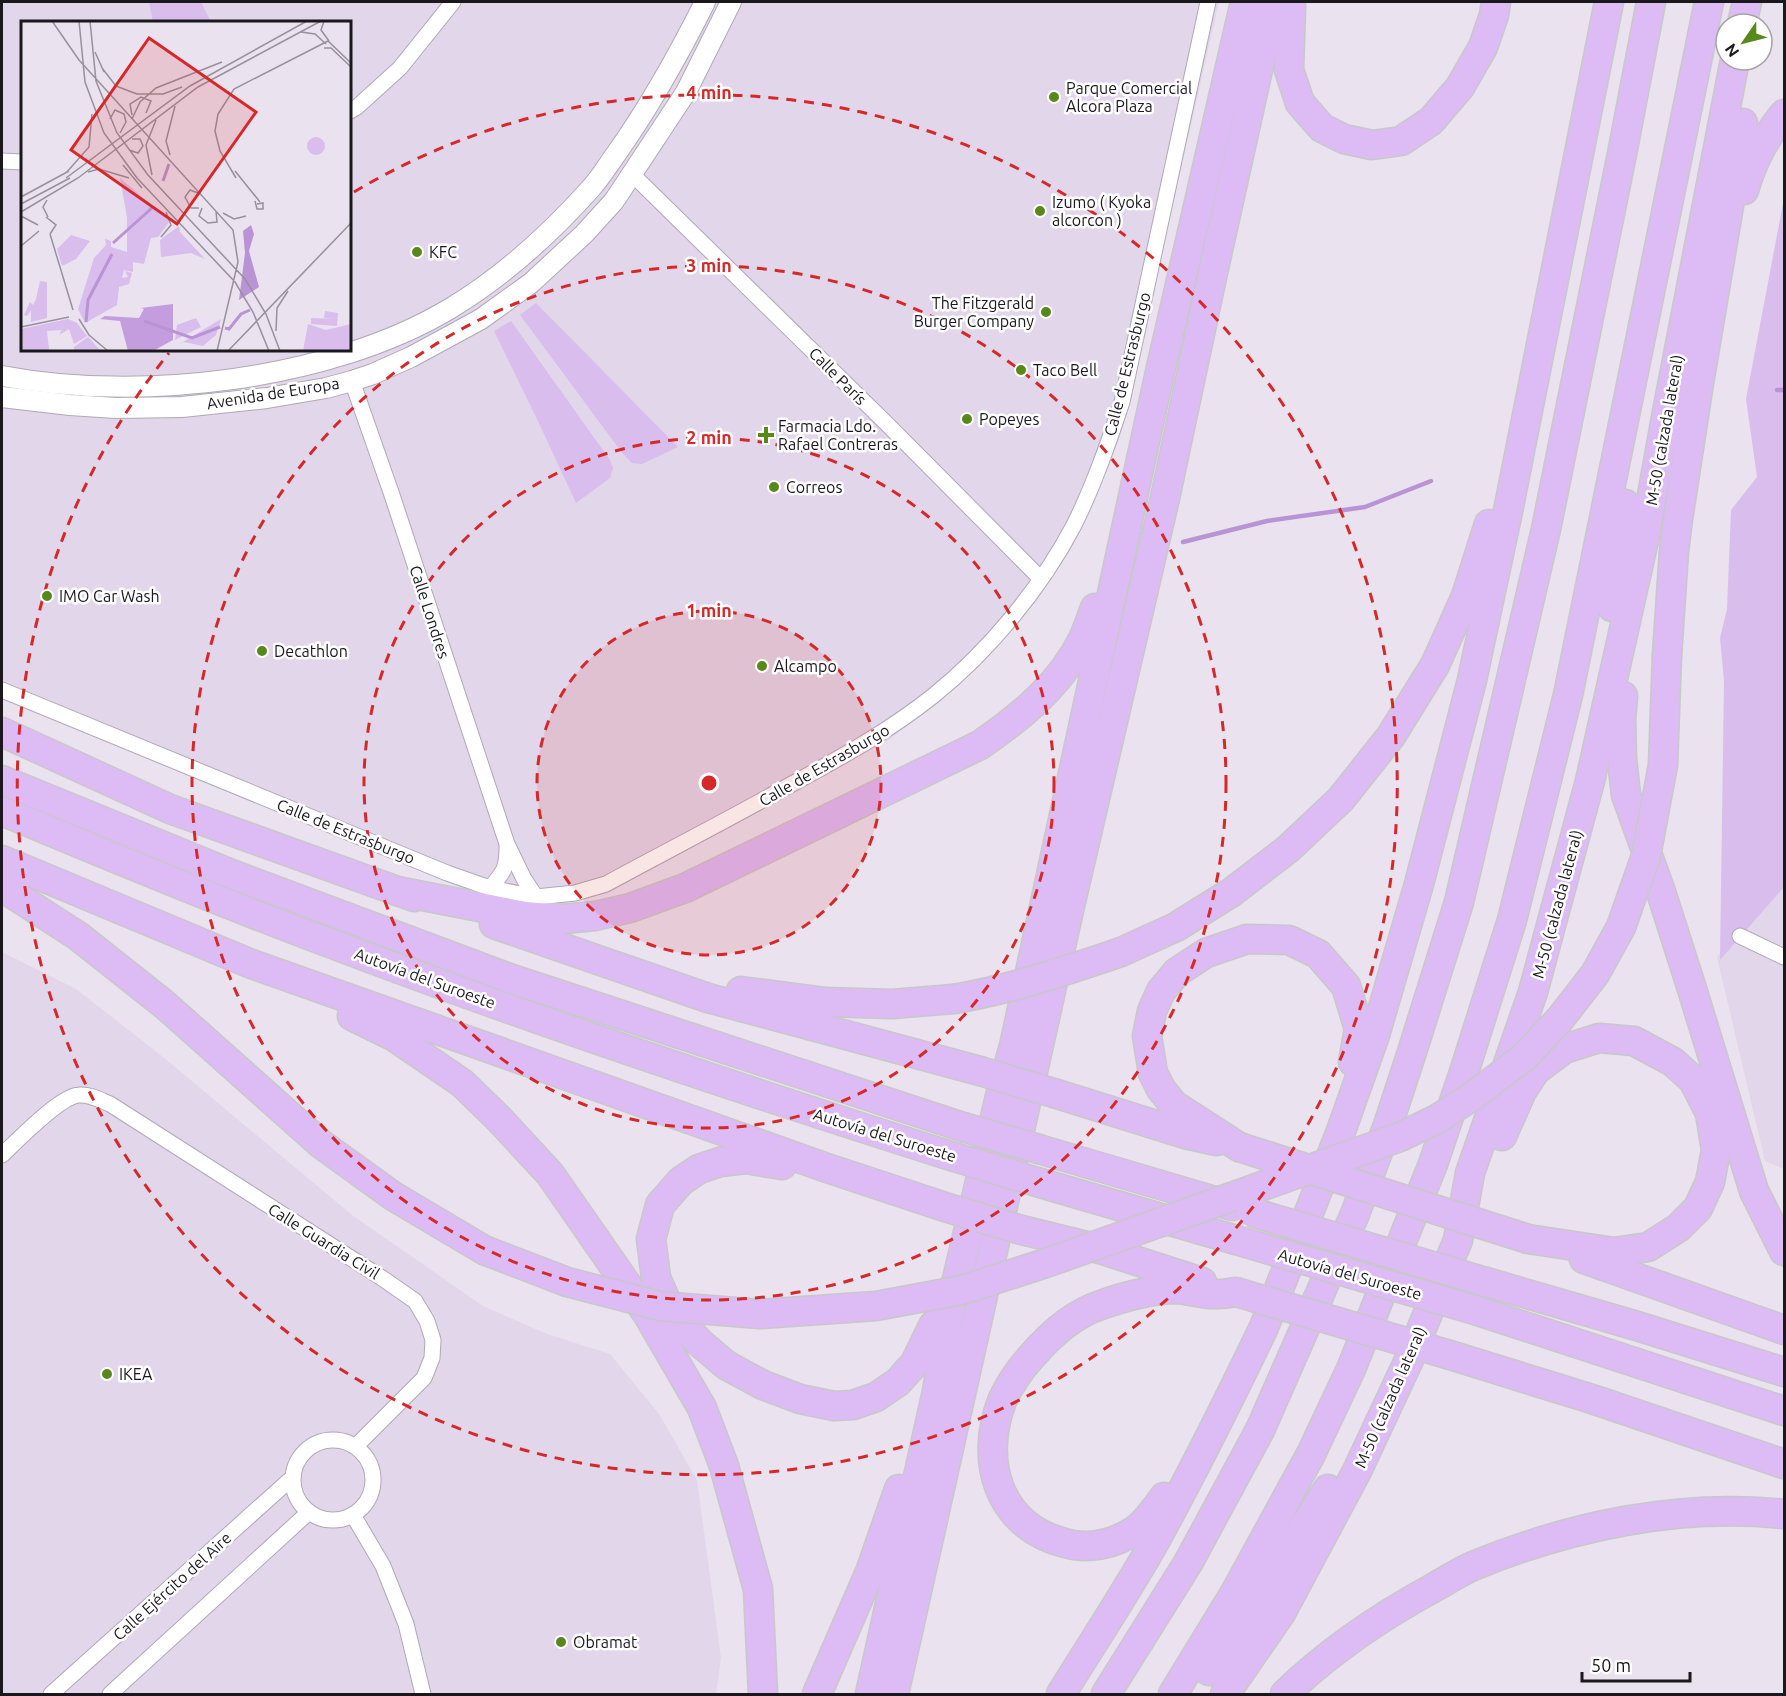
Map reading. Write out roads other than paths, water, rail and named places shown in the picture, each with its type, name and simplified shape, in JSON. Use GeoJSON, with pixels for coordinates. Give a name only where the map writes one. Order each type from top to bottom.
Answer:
{"type":"FeatureCollection","features":[{"type":"Feature","properties":{"kind":"highway"},"geometry":{"type":"LineString","coordinates":[[870,1695],[934,1403],[951,1305],[1014,1046],[1160,372],[1245,2]]}},
{"type":"Feature","properties":{"kind":"highway"},"geometry":{"type":"LineString","coordinates":[[1286,3],[1289,70],[1300,103],[1322,128],[1344,139],[1372,146],[1401,141],[1431,121],[1460,87],[1483,47],[1496,2]]}},
{"type":"Feature","properties":{"kind":"highway"},"geometry":{"type":"LineString","coordinates":[[1061,1695],[1153,1545],[1204,1450],[1254,1346],[1341,1131],[1375,1035],[1419,884],[1473,680],[1609,2]]}},
{"type":"Feature","properties":{"kind":"highway"},"geometry":{"type":"LineString","coordinates":[[1106,1695],[1188,1563],[1260,1430],[1355,1214],[1389,1122],[1460,902],[1546,529],[1651,2]]}},
{"type":"Feature","properties":{"kind":"highway"},"geometry":{"type":"LineString","coordinates":[[1173,1695],[1236,1591],[1311,1454],[1351,1369],[1433,1164],[1512,920],[1568,695],[1709,2]]}},
{"type":"Feature","properties":{"kind":"highway"},"geometry":{"type":"LineString","coordinates":[[894,1695],[1072,898],[1165,498],[1212,277],[1286,3]]}},
{"type":"Feature","properties":{"kind":"highway","name":"M-50 (calzada lateral)"},"geometry":{"type":"LineString","coordinates":[[1226,1695],[1281,1613],[1357,1471],[1408,1362],[1458,1240],[1470,1173],[1533,992],[1590,781],[1644,540],[1666,412],[1733,72]]}},
{"type":"Feature","properties":{"kind":"highway"},"geometry":{"type":"LineString","coordinates":[[2,887],[78,936],[165,1005],[321,1144],[393,1196],[484,1250],[567,1282],[660,1306],[760,1314],[876,1306],[963,1290],[1046,1263],[1400,1137],[1437,1119],[1473,1096],[1524,1057],[1560,1019],[1595,974],[1621,927],[1646,856],[1663,765],[1667,656],[1678,519],[1752,72]]}},
{"type":"Feature","properties":{"kind":"highway"},"geometry":{"type":"LineString","coordinates":[[1678,519],[1692,471],[1737,213],[1751,167],[1768,133],[1785,114]]}},
{"type":"Feature","properties":{"kind":"highway"},"geometry":{"type":"LineString","coordinates":[[616,965],[673,975],[748,993],[825,1002],[892,1004],[954,999],[996,992],[1121,952],[1186,921],[1232,892],[1288,849],[1341,799],[1391,736],[1435,665],[1466,596],[1494,511],[1553,230],[1578,158]]}},
{"type":"Feature","properties":{"kind":"highway"},"geometry":{"type":"LineString","coordinates":[[1590,781],[1627,488],[1640,407],[1644,326]]}},
{"type":"Feature","properties":{"kind":"highway"},"geometry":{"type":"LineString","coordinates":[[397,891],[525,916],[564,919],[595,916],[630,908],[685,888],[892,789],[980,745],[1007,727],[1036,702],[1061,674],[1083,639],[1097,604],[1137,437],[1160,372]]}},
{"type":"Feature","properties":{"kind":"highway"},"geometry":{"type":"LineString","coordinates":[[1644,540],[1621,720],[1626,795],[1661,892],[1754,1191],[1785,1251]]}},
{"type":"Feature","properties":{"kind":"highway"},"geometry":{"type":"LineString","coordinates":[[2,719],[53,755]]}},
{"type":"Feature","properties":{"kind":"highway"},"geometry":{"type":"LineString","coordinates":[[2,732],[170,809],[397,891],[708,998],[980,1071],[1185,1134],[1239,1147],[1528,1239],[1785,1330]]}},
{"type":"Feature","properties":{"kind":"highway","name":"Autovía del Suroeste"},"geometry":{"type":"LineString","coordinates":[[2,780],[234,874],[509,978],[963,1127],[1637,1326],[1785,1372]]}},
{"type":"Feature","properties":{"kind":"highway","name":"Autovía del Suroeste"},"geometry":{"type":"LineString","coordinates":[[2,811],[215,899],[322,940],[502,1006],[797,1107],[1037,1182],[1478,1311],[1785,1411]]}},
{"type":"Feature","properties":{"kind":"highway"},"geometry":{"type":"LineString","coordinates":[[2,860],[249,963],[827,1168],[948,1208],[1018,1229],[1103,1250],[1450,1355],[1785,1464]]}},
{"type":"Feature","properties":{"kind":"highway"},"geometry":{"type":"LineString","coordinates":[[1239,1147],[1174,1105],[1161,1089],[1153,1073],[1147,1036],[1152,1011],[1161,991],[1177,972],[1206,953],[1247,939],[1289,940],[1318,954],[1346,986],[1359,1029],[1341,1131]]}},
{"type":"Feature","properties":{"kind":"highway"},"geometry":{"type":"LineString","coordinates":[[249,963],[393,1036],[462,1083],[550,1174],[648,1315],[702,1408],[724,1466],[758,1589],[763,1695]]}},
{"type":"Feature","properties":{"kind":"highway"},"geometry":{"type":"LineString","coordinates":[[1458,1240],[1485,1181],[1509,1116],[1522,1091],[1536,1070],[1564,1049],[1599,1038],[1634,1041],[1673,1062],[1693,1080],[1710,1113],[1716,1150],[1710,1182],[1698,1208],[1678,1228],[1648,1247],[1614,1252],[1528,1239]]}},
{"type":"Feature","properties":{"kind":"highway"},"geometry":{"type":"LineString","coordinates":[[827,1168],[789,1166],[746,1159],[720,1162],[699,1169],[681,1181],[660,1205],[651,1239],[656,1278],[670,1310],[699,1342],[726,1365],[763,1385],[800,1399],[834,1406],[853,1405],[876,1397],[898,1382],[915,1362],[933,1326],[951,1305]]}},
{"type":"Feature","properties":{"kind":"highway"},"geometry":{"type":"LineString","coordinates":[[1192,1695],[1256,1601],[1341,1468],[1384,1387],[1414,1319],[1470,1173]]}},
{"type":"Feature","properties":{"kind":"highway"},"geometry":{"type":"LineString","coordinates":[[1236,1292],[1217,1294],[1176,1289],[1147,1293],[1101,1305],[1077,1316],[1048,1338],[1023,1366],[1003,1399],[996,1420],[992,1453],[996,1478],[1008,1507],[1031,1529],[1052,1540],[1072,1546],[1115,1542],[1136,1530],[1168,1491],[1222,1390],[1254,1346]]}},
{"type":"Feature","properties":{"kind":"highway"},"geometry":{"type":"LineString","coordinates":[[817,1695],[870,1572],[895,1505],[926,1389],[942,1353]]}},
{"type":"Feature","properties":{"kind":"highway"},"geometry":{"type":"LineString","coordinates":[[1285,1695],[1352,1638],[1405,1604],[1471,1567],[1551,1538],[1616,1522],[1691,1513],[1765,1512],[1785,1515]]}},
{"type":"Feature","properties":{"kind":"street"},"geometry":{"type":"LineString","coordinates":[[351,110],[400,68],[453,2]]}},
{"type":"Feature","properties":{"kind":"street","name":"Avenida de Europa"},"geometry":{"type":"LineString","coordinates":[[2,376],[58,383],[122,387],[189,384],[254,376],[318,362],[362,348],[401,334],[451,308],[491,281],[544,236],[593,186],[632,132],[705,2]]}},
{"type":"Feature","properties":{"kind":"street","name":"Avenida de Europa"},"geometry":{"type":"LineString","coordinates":[[2,397],[116,408],[171,407],[267,398],[326,388],[373,374],[481,320],[531,283],[584,234],[614,201],[686,92],[731,2]]}},
{"type":"Feature","properties":{"kind":"street","name":"Calle de Estrasburgo"},"geometry":{"type":"LineString","coordinates":[[2,690],[436,868],[490,888],[536,897],[575,893],[606,884],[848,754],[891,727],[934,695],[972,660],[1012,618],[1041,579],[1073,526],[1101,466],[1122,402],[1208,2]]}},
{"type":"Feature","properties":{"kind":"street"},"geometry":{"type":"LineString","coordinates":[[2,161],[21,162]]}},
{"type":"Feature","properties":{"kind":"street","name":"Calle París"},"geometry":{"type":"LineString","coordinates":[[633,175],[1041,579]]}},
{"type":"Feature","properties":{"kind":"street","name":"Calle Londres"},"geometry":{"type":"LineString","coordinates":[[352,381],[507,844],[536,897]]}},
{"type":"Feature","properties":{"kind":"street","name":"Calle Londres"},"geometry":{"type":"LineString","coordinates":[[490,888],[502,875],[507,864],[507,844]]}},
{"type":"Feature","properties":{"kind":"street"},"geometry":{"type":"LineString","coordinates":[[1740,936],[1785,957]]}},
{"type":"Feature","properties":{"kind":"street","name":"Calle Guardia Civil"},"geometry":{"type":"LineString","coordinates":[[2,1155],[56,1105],[77,1095],[92,1097],[110,1104],[357,1261],[415,1301],[428,1321],[433,1340],[432,1358],[424,1378],[356,1446]]}},
{"type":"Feature","properties":{"kind":"street","name":"Calle Ejército del Aire"},"geometry":{"type":"LineString","coordinates":[[51,1695],[293,1477],[298,1461],[308,1448],[323,1441],[340,1440],[356,1446]]}},
{"type":"Feature","properties":{"kind":"street"},"geometry":{"type":"LineString","coordinates":[[293,1477],[296,1497],[309,1512],[331,1520],[353,1515],[364,1506],[371,1495],[374,1481],[372,1468],[366,1456],[356,1446]]}},
{"type":"Feature","properties":{"kind":"street"},"geometry":{"type":"LineString","coordinates":[[110,1695],[309,1512]]}},
{"type":"Feature","properties":{"kind":"street"},"geometry":{"type":"LineString","coordinates":[[353,1515],[382,1566],[406,1624],[423,1695]]}},
{"type":"Feature","properties":{"kind":"waterway"},"geometry":{"type":"LineString","coordinates":[[1777,390],[1784,390]]}},
{"type":"Feature","properties":{"kind":"waterway"},"geometry":{"type":"LineString","coordinates":[[1183,542],[1267,521],[1365,507],[1431,481]]}},
{"type":"Feature","properties":{"kind":"place","name":"Parque Comercial Alcora Plaza"},"geometry":{"type":"Point","coordinates":[1054,97]}},
{"type":"Feature","properties":{"kind":"place","name":"Izumo ( Kyoka alcorcon )"},"geometry":{"type":"Point","coordinates":[1040,211]}},
{"type":"Feature","properties":{"kind":"place","name":"KFC"},"geometry":{"type":"Point","coordinates":[417,252]}},
{"type":"Feature","properties":{"kind":"place","name":"The Fitzgerald Burger Company"},"geometry":{"type":"Point","coordinates":[1046,312]}},
{"type":"Feature","properties":{"kind":"place","name":"Taco Bell"},"geometry":{"type":"Point","coordinates":[1021,370]}},
{"type":"Feature","properties":{"kind":"place","name":"Popeyes"},"geometry":{"type":"Point","coordinates":[967,419]}},
{"type":"Feature","properties":{"kind":"place","name":"Farmacia Ldo. Rafael Contreras"},"geometry":{"type":"Point","coordinates":[766,435]}},
{"type":"Feature","properties":{"kind":"place","name":"Correos"},"geometry":{"type":"Point","coordinates":[774,487]}},
{"type":"Feature","properties":{"kind":"place","name":"IMO Car Wash"},"geometry":{"type":"Point","coordinates":[47,596]}},
{"type":"Feature","properties":{"kind":"place","name":"Decathlon"},"geometry":{"type":"Point","coordinates":[262,651]}},
{"type":"Feature","properties":{"kind":"place","name":"Alcampo"},"geometry":{"type":"Point","coordinates":[762,666]}},
{"type":"Feature","properties":{"kind":"place","name":"IKEA"},"geometry":{"type":"Point","coordinates":[107,1374]}},
{"type":"Feature","properties":{"kind":"place","name":"Obramat"},"geometry":{"type":"Point","coordinates":[561,1642]}}]}
